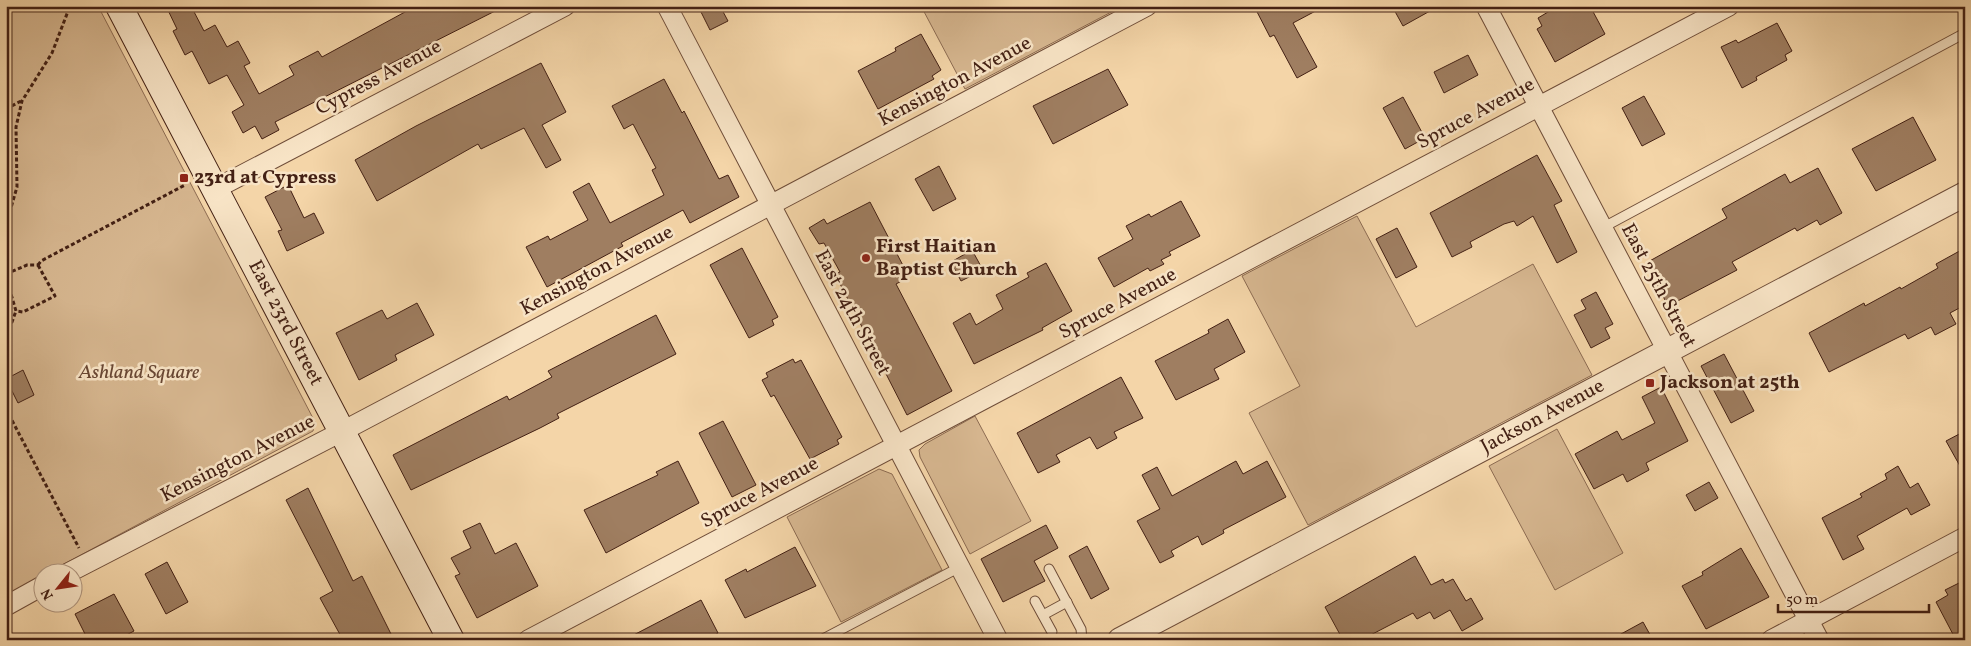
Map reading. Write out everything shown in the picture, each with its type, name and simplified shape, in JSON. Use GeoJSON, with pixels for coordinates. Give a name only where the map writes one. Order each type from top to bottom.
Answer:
{"type":"FeatureCollection","features":[{"type":"Feature","properties":{"kind":"main road","name":"East 23rd Street"},"geometry":{"type":"LineString","coordinates":[[119,6],[451,640]]}},
{"type":"Feature","properties":{"kind":"street","name":"Cypress Avenue"},"geometry":{"type":"LineString","coordinates":[[215,189],[565,6]]}},
{"type":"Feature","properties":{"kind":"street","name":"East 24th Street"},"geometry":{"type":"LineString","coordinates":[[667,6],[998,640]]}},
{"type":"Feature","properties":{"kind":"street","name":"Kensington Avenue"},"geometry":{"type":"LineString","coordinates":[[82,566],[341,432],[1147,6]]}},
{"type":"Feature","properties":{"kind":"street","name":"East 25th Street"},"geometry":{"type":"LineString","coordinates":[[1486,6],[1819,640]]}},
{"type":"Feature","properties":{"kind":"street","name":"Spruce Avenue"},"geometry":{"type":"LineString","coordinates":[[528,640],[1729,6]]}},
{"type":"Feature","properties":{"kind":"street","name":"Jackson Avenue"},"geometry":{"type":"LineString","coordinates":[[1120,640],[1965,194]]}},
{"type":"Feature","properties":{"kind":"street"},"geometry":{"type":"LineString","coordinates":[[1771,640],[1965,537]]}},
{"type":"Feature","properties":{"kind":"street"},"geometry":{"type":"LineString","coordinates":[[6,606],[32,592]]}},
{"type":"Feature","properties":{"kind":"lane"},"geometry":{"type":"LineString","coordinates":[[1602,228],[1965,33]]}},
{"type":"Feature","properties":{"kind":"lane"},"geometry":{"type":"LineString","coordinates":[[821,640],[960,567]]}},
{"type":"Feature","properties":{"kind":"lane"},"geometry":{"type":"LineString","coordinates":[[1050,569],[1081,629],[1082,640]]}},
{"type":"Feature","properties":{"kind":"lane"},"geometry":{"type":"LineString","coordinates":[[1035,601],[1052,632]]}},
{"type":"Feature","properties":{"kind":"lane"},"geometry":{"type":"LineString","coordinates":[[1043,615],[1067,602]]}},
{"type":"Feature","properties":{"kind":"path"},"geometry":{"type":"LineString","coordinates":[[6,225],[17,187],[16,126],[22,100],[52,53],[70,6]]}},
{"type":"Feature","properties":{"kind":"path"},"geometry":{"type":"LineString","coordinates":[[6,109],[22,100]]}},
{"type":"Feature","properties":{"kind":"path"},"geometry":{"type":"LineString","coordinates":[[6,274],[27,265],[38,265],[41,261],[185,185]]}},
{"type":"Feature","properties":{"kind":"path"},"geometry":{"type":"LineString","coordinates":[[16,311],[23,312],[54,296],[38,265]]}},
{"type":"Feature","properties":{"kind":"path"},"geometry":{"type":"LineString","coordinates":[[6,291],[11,294],[16,311],[12,322],[6,326]]}},
{"type":"Feature","properties":{"kind":"path"},"geometry":{"type":"LineString","coordinates":[[6,409],[80,549]]}},
{"type":"Feature","properties":{"kind":"green space","name":"Ashland Square"},"geometry":{"type":"Polygon","coordinates":[[[6,6],[98,6],[315,422],[313,431],[64,564],[32,564],[32,581],[6,595],[6,6]]]}},
{"type":"Feature","properties":{"kind":"green space"},"geometry":{"type":"Polygon","coordinates":[[[921,6],[1113,6],[1115,10],[965,89],[921,6]]]}},
{"type":"Feature","properties":{"kind":"green space"},"geometry":{"type":"Polygon","coordinates":[[[1357,216],[1416,327],[1533,264],[1592,375],[1308,525],[1249,413],[1300,386],[1242,276],[1357,216]]]}},
{"type":"Feature","properties":{"kind":"green space"},"geometry":{"type":"Polygon","coordinates":[[[975,416],[1031,521],[970,554],[920,457],[919,450],[925,444],[975,416]]]}},
{"type":"Feature","properties":{"kind":"green space"},"geometry":{"type":"Polygon","coordinates":[[[1557,429],[1623,553],[1555,590],[1489,466],[1557,429]]]}},
{"type":"Feature","properties":{"kind":"green space"},"geometry":{"type":"Polygon","coordinates":[[[879,469],[892,474],[942,570],[841,622],[787,517],[879,469]]]}},
{"type":"Feature","properties":{"kind":"building"},"geometry":{"type":"Polygon","coordinates":[[[166,6],[191,6],[204,31],[215,25],[227,47],[238,41],[250,63],[244,66],[259,94],[294,75],[289,66],[318,51],[322,57],[416,6],[505,6],[275,122],[279,130],[262,139],[255,126],[243,133],[232,112],[244,105],[227,75],[209,84],[192,51],[185,55],[173,31],[177,29],[166,6]]]}},
{"type":"Feature","properties":{"kind":"building"},"geometry":{"type":"Polygon","coordinates":[[[698,6],[720,6],[728,21],[710,30],[698,6]]]}},
{"type":"Feature","properties":{"kind":"building"},"geometry":{"type":"Polygon","coordinates":[[[1254,6],[1325,6],[1293,23],[1317,67],[1297,78],[1274,35],[1270,37],[1254,6]]]}},
{"type":"Feature","properties":{"kind":"building"},"geometry":{"type":"Polygon","coordinates":[[[1392,6],[1439,6],[1403,26],[1392,6]]]}},
{"type":"Feature","properties":{"kind":"building"},"geometry":{"type":"Polygon","coordinates":[[[1558,6],[1590,6],[1605,34],[1555,62],[1537,29],[1542,26],[1538,18],[1558,6]]]}},
{"type":"Feature","properties":{"kind":"building"},"geometry":{"type":"Polygon","coordinates":[[[1777,23],[1792,51],[1785,55],[1787,60],[1756,77],[1757,80],[1742,88],[1721,47],[1736,40],[1738,43],[1777,23]]]}},
{"type":"Feature","properties":{"kind":"building"},"geometry":{"type":"Polygon","coordinates":[[[921,34],[941,70],[932,76],[934,79],[878,109],[858,71],[896,51],[895,48],[921,34]]]}},
{"type":"Feature","properties":{"kind":"building"},"geometry":{"type":"Polygon","coordinates":[[[1468,55],[1478,75],[1444,93],[1434,72],[1468,55]]]}},
{"type":"Feature","properties":{"kind":"building"},"geometry":{"type":"Polygon","coordinates":[[[541,63],[566,112],[542,125],[561,160],[546,168],[524,128],[481,149],[478,144],[377,201],[355,160],[416,126],[541,63]]]}},
{"type":"Feature","properties":{"kind":"building"},"geometry":{"type":"Polygon","coordinates":[[[1108,69],[1128,105],[1053,144],[1033,106],[1108,69]]]}},
{"type":"Feature","properties":{"kind":"building"},"geometry":{"type":"Polygon","coordinates":[[[664,79],[682,113],[684,111],[719,179],[728,175],[739,197],[690,223],[683,210],[621,243],[623,246],[547,287],[526,247],[548,236],[550,240],[588,220],[573,192],[589,183],[610,223],[664,195],[652,170],[656,168],[633,124],[624,129],[612,106],[664,79]]]}},
{"type":"Feature","properties":{"kind":"building"},"geometry":{"type":"Polygon","coordinates":[[[1644,96],[1665,134],[1642,146],[1622,108],[1644,96]]]}},
{"type":"Feature","properties":{"kind":"building"},"geometry":{"type":"Polygon","coordinates":[[[1403,97],[1425,138],[1405,149],[1383,108],[1403,97]]]}},
{"type":"Feature","properties":{"kind":"building"},"geometry":{"type":"Polygon","coordinates":[[[1913,117],[1936,160],[1876,191],[1852,149],[1913,117]]]}},
{"type":"Feature","properties":{"kind":"building"},"geometry":{"type":"Polygon","coordinates":[[[1537,155],[1562,201],[1554,205],[1577,252],[1557,263],[1533,216],[1517,226],[1514,221],[1504,224],[1470,242],[1472,247],[1452,257],[1430,213],[1537,155]]]}},
{"type":"Feature","properties":{"kind":"building"},"geometry":{"type":"Polygon","coordinates":[[[939,166],[956,199],[933,211],[915,179],[939,166]]]}},
{"type":"Feature","properties":{"kind":"building"},"geometry":{"type":"Polygon","coordinates":[[[1818,168],[1842,213],[1820,225],[1817,220],[1797,231],[1795,228],[1732,262],[1737,270],[1668,306],[1646,263],[1727,218],[1722,209],[1785,174],[1790,183],[1818,168]]]}},
{"type":"Feature","properties":{"kind":"building"},"geometry":{"type":"Polygon","coordinates":[[[288,185],[304,218],[314,213],[324,233],[287,251],[278,231],[282,230],[265,197],[288,185]]]}},
{"type":"Feature","properties":{"kind":"building"},"geometry":{"type":"Polygon","coordinates":[[[1181,201],[1200,236],[1169,252],[1171,255],[1161,260],[1164,264],[1150,271],[1148,268],[1114,287],[1098,258],[1133,239],[1126,226],[1149,214],[1151,217],[1181,201]]]}},
{"type":"Feature","properties":{"kind":"building"},"geometry":{"type":"Polygon","coordinates":[[[870,202],[909,277],[896,284],[952,391],[907,415],[835,274],[840,272],[824,243],[819,244],[809,228],[824,219],[827,224],[870,202]]]}},
{"type":"Feature","properties":{"kind":"building"},"geometry":{"type":"Polygon","coordinates":[[[1397,228],[1417,267],[1396,278],[1376,239],[1397,228]]]}},
{"type":"Feature","properties":{"kind":"building"},"geometry":{"type":"Polygon","coordinates":[[[742,248],[778,317],[772,320],[774,325],[749,338],[710,265],[742,248]]]}},
{"type":"Feature","properties":{"kind":"building"},"geometry":{"type":"Polygon","coordinates":[[[1965,248],[1965,305],[1950,313],[1956,324],[1935,335],[1931,327],[1908,339],[1905,334],[1829,372],[1809,333],[1864,303],[1865,306],[1900,287],[1901,289],[1938,268],[1936,264],[1965,248]]]}},
{"type":"Feature","properties":{"kind":"building"},"geometry":{"type":"Polygon","coordinates":[[[972,250],[983,270],[961,281],[951,262],[972,250]]]}},
{"type":"Feature","properties":{"kind":"building"},"geometry":{"type":"Polygon","coordinates":[[[1046,263],[1072,311],[1042,328],[1043,330],[974,364],[953,323],[970,313],[976,325],[1003,309],[996,295],[1029,277],[1027,273],[1046,263]]]}},
{"type":"Feature","properties":{"kind":"building"},"geometry":{"type":"Polygon","coordinates":[[[1596,292],[1613,324],[1605,328],[1610,338],[1591,348],[1574,315],[1586,309],[1581,300],[1596,292]]]}},
{"type":"Feature","properties":{"kind":"building"},"geometry":{"type":"Polygon","coordinates":[[[417,303],[434,335],[395,355],[397,360],[359,380],[336,333],[382,310],[387,319],[417,303]]]}},
{"type":"Feature","properties":{"kind":"building"},"geometry":{"type":"Polygon","coordinates":[[[656,315],[676,354],[557,414],[559,418],[540,428],[411,490],[393,455],[507,396],[509,400],[552,377],[548,371],[656,315]]]}},
{"type":"Feature","properties":{"kind":"building"},"geometry":{"type":"Polygon","coordinates":[[[1228,319],[1245,352],[1214,369],[1219,379],[1176,400],[1155,361],[1209,333],[1208,330],[1228,319]]]}},
{"type":"Feature","properties":{"kind":"building"},"geometry":{"type":"Polygon","coordinates":[[[1724,354],[1754,411],[1731,423],[1701,366],[1724,354]]]}},
{"type":"Feature","properties":{"kind":"building"},"geometry":{"type":"Polygon","coordinates":[[[793,359],[795,363],[801,360],[842,437],[837,440],[839,444],[810,459],[774,395],[771,397],[762,380],[768,377],[766,373],[793,359]]]}},
{"type":"Feature","properties":{"kind":"building"},"geometry":{"type":"Polygon","coordinates":[[[23,370],[34,395],[18,403],[6,379],[23,370]]]}},
{"type":"Feature","properties":{"kind":"building"},"geometry":{"type":"Polygon","coordinates":[[[1121,377],[1143,418],[1114,432],[1117,438],[1097,449],[1090,437],[1056,455],[1060,462],[1038,473],[1017,433],[1121,377]]]}},
{"type":"Feature","properties":{"kind":"building"},"geometry":{"type":"Polygon","coordinates":[[[1661,387],[1688,441],[1646,463],[1649,470],[1627,482],[1623,474],[1594,489],[1575,454],[1617,431],[1622,440],[1655,423],[1642,397],[1661,387]]]}},
{"type":"Feature","properties":{"kind":"building"},"geometry":{"type":"Polygon","coordinates":[[[723,421],[756,485],[732,497],[699,433],[723,421]]]}},
{"type":"Feature","properties":{"kind":"building"},"geometry":{"type":"Polygon","coordinates":[[[1965,431],[1965,475],[1946,441],[1965,431]]]}},
{"type":"Feature","properties":{"kind":"building"},"geometry":{"type":"Polygon","coordinates":[[[678,461],[699,503],[606,553],[584,510],[658,475],[656,472],[678,461]]]}},
{"type":"Feature","properties":{"kind":"building"},"geometry":{"type":"Polygon","coordinates":[[[1236,461],[1243,474],[1267,461],[1286,497],[1223,530],[1224,533],[1202,545],[1198,536],[1171,551],[1174,556],[1160,563],[1137,521],[1160,509],[1142,475],[1157,467],[1172,496],[1236,461]]]}},
{"type":"Feature","properties":{"kind":"building"},"geometry":{"type":"Polygon","coordinates":[[[1898,466],[1910,488],[1918,483],[1930,505],[1911,515],[1907,508],[1857,536],[1864,549],[1843,560],[1822,518],[1862,497],[1860,494],[1887,479],[1885,474],[1898,466]]]}},
{"type":"Feature","properties":{"kind":"building"},"geometry":{"type":"Polygon","coordinates":[[[1709,482],[1718,498],[1695,511],[1686,495],[1709,482]]]}},
{"type":"Feature","properties":{"kind":"building"},"geometry":{"type":"Polygon","coordinates":[[[308,488],[353,581],[362,576],[394,640],[343,640],[320,598],[333,591],[286,500],[308,488]]]}},
{"type":"Feature","properties":{"kind":"building"},"geometry":{"type":"Polygon","coordinates":[[[480,523],[495,554],[516,543],[538,586],[477,618],[455,576],[460,574],[451,558],[471,548],[463,531],[480,523]]]}},
{"type":"Feature","properties":{"kind":"building"},"geometry":{"type":"Polygon","coordinates":[[[1046,525],[1058,548],[1034,561],[1045,581],[1003,602],[981,559],[1046,525]]]}},
{"type":"Feature","properties":{"kind":"building"},"geometry":{"type":"Polygon","coordinates":[[[1087,546],[1109,589],[1091,599],[1069,556],[1087,546]]]}},
{"type":"Feature","properties":{"kind":"building"},"geometry":{"type":"Polygon","coordinates":[[[795,547],[816,586],[745,618],[725,580],[746,569],[747,572],[795,547]]]}},
{"type":"Feature","properties":{"kind":"building"},"geometry":{"type":"Polygon","coordinates":[[[1741,548],[1769,597],[1706,629],[1682,586],[1703,575],[1702,572],[1741,548]]]}},
{"type":"Feature","properties":{"kind":"building"},"geometry":{"type":"Polygon","coordinates":[[[1415,556],[1431,585],[1443,579],[1445,583],[1453,579],[1466,601],[1471,598],[1483,619],[1462,631],[1450,610],[1434,619],[1430,612],[1417,619],[1413,613],[1361,640],[1343,640],[1325,607],[1415,556]]]}},
{"type":"Feature","properties":{"kind":"building"},"geometry":{"type":"Polygon","coordinates":[[[167,562],[188,602],[166,614],[145,574],[167,562]]]}},
{"type":"Feature","properties":{"kind":"building"},"geometry":{"type":"Polygon","coordinates":[[[1965,580],[1965,640],[1956,640],[1936,602],[1948,595],[1945,590],[1965,580]]]}},
{"type":"Feature","properties":{"kind":"building"},"geometry":{"type":"Polygon","coordinates":[[[114,594],[134,631],[117,640],[88,640],[75,614],[82,614],[82,610],[114,594]]]}},
{"type":"Feature","properties":{"kind":"building"},"geometry":{"type":"Polygon","coordinates":[[[701,600],[718,633],[706,640],[624,640],[701,600]]]}},
{"type":"Feature","properties":{"kind":"building"},"geometry":{"type":"Polygon","coordinates":[[[1643,622],[1653,640],[1610,640],[1643,622]]]}},
{"type":"Feature","properties":{"kind":"place","name":"23rd at Cypress"},"geometry":{"type":"Point","coordinates":[184,178]}},
{"type":"Feature","properties":{"kind":"place","name":"First Haitian Baptist Church"},"geometry":{"type":"Point","coordinates":[866,258]}},
{"type":"Feature","properties":{"kind":"place","name":"Jackson at 25th"},"geometry":{"type":"Point","coordinates":[1650,383]}}]}
